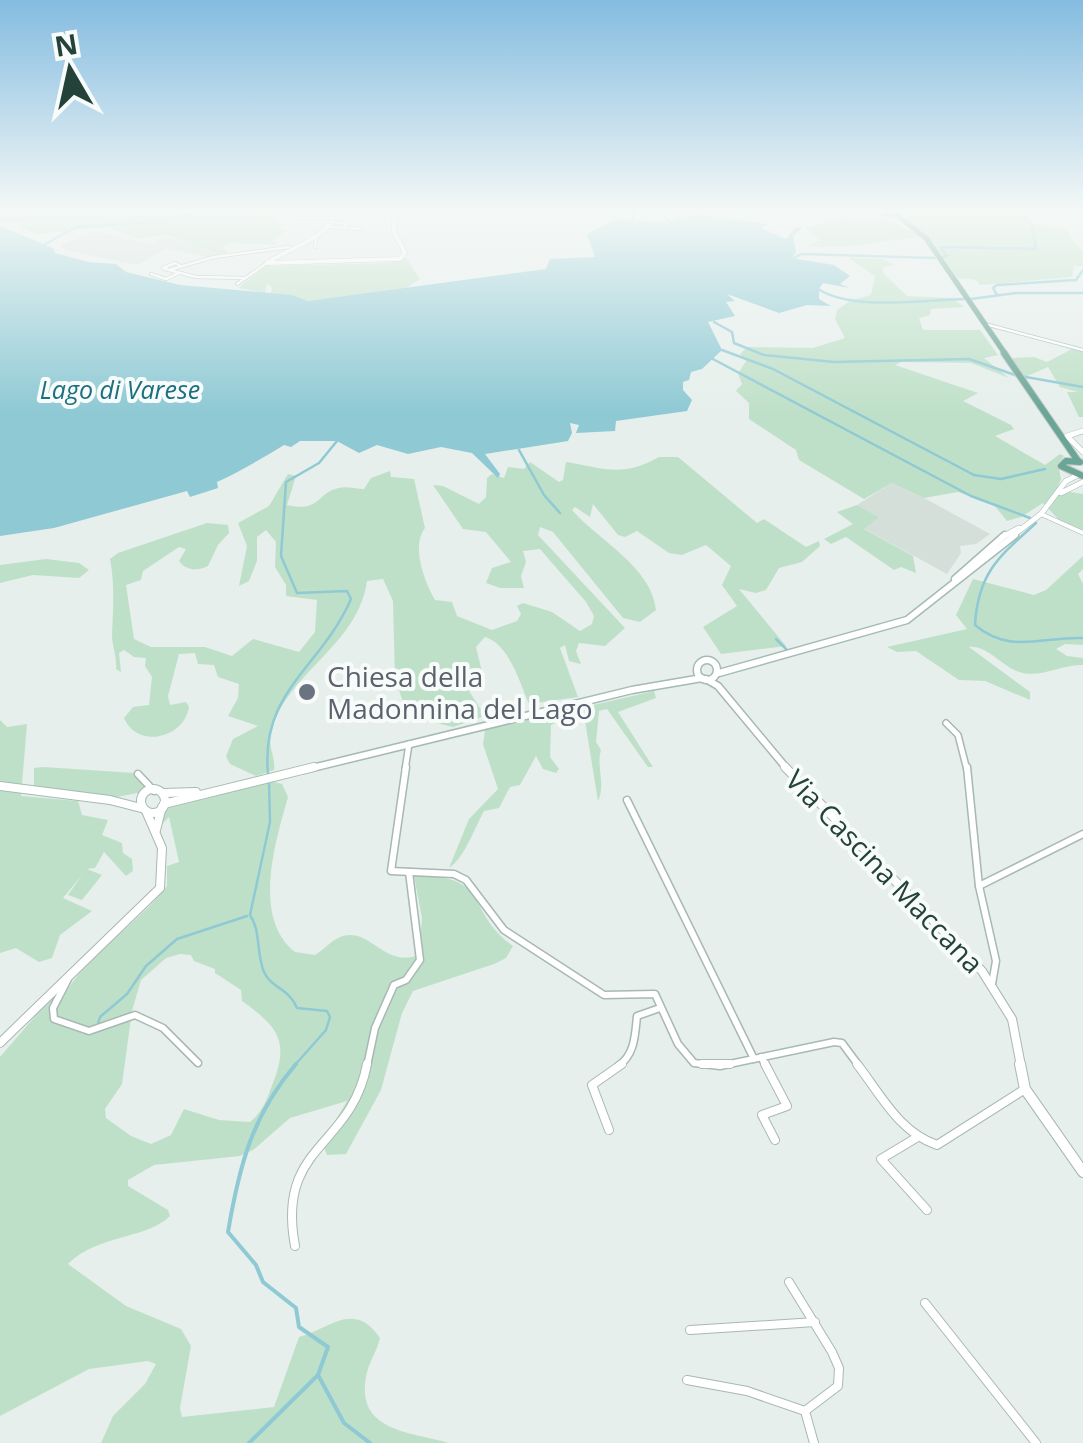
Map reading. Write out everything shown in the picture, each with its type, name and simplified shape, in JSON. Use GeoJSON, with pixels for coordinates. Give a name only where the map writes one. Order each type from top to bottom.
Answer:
{"type":"FeatureCollection","features":[{"type":"Feature","properties":{"kind":"main road"},"geometry":{"type":"LineString","coordinates":[[953,278],[1064,444],[1081,462]]}},
{"type":"Feature","properties":{"kind":"main road"},"geometry":{"type":"LineString","coordinates":[[1083,431],[1068,436],[1083,452]]}},
{"type":"Feature","properties":{"kind":"main road"},"geometry":{"type":"LineString","coordinates":[[715,664],[718,678],[747,664],[886,629],[907,620],[1041,514],[1066,481],[1064,444]]}},
{"type":"Feature","properties":{"kind":"main road"},"geometry":{"type":"LineString","coordinates":[[1064,466],[1081,462]]}},
{"type":"Feature","properties":{"kind":"main road"},"geometry":{"type":"LineString","coordinates":[[1064,466],[1081,478]]}},
{"type":"Feature","properties":{"kind":"main road"},"geometry":{"type":"LineString","coordinates":[[1066,481],[1081,478]]}},
{"type":"Feature","properties":{"kind":"main road"},"geometry":{"type":"LineString","coordinates":[[1056,497],[1081,478]]}},
{"type":"Feature","properties":{"kind":"main road"},"geometry":{"type":"LineString","coordinates":[[937,598],[1004,535],[1028,524]]}},
{"type":"Feature","properties":{"kind":"main road"},"geometry":{"type":"LineString","coordinates":[[972,570],[981,554],[1004,543]]}},
{"type":"Feature","properties":{"kind":"main road"},"geometry":{"type":"LineString","coordinates":[[671,682],[700,663],[747,664]]}},
{"type":"Feature","properties":{"kind":"main road","name":"Via Cascina Maccana"},"geometry":{"type":"LineString","coordinates":[[694,670],[704,678],[718,678],[776,758],[969,955],[992,984],[1012,1019],[1025,1090],[1083,1172]]}},
{"type":"Feature","properties":{"kind":"main road"},"geometry":{"type":"LineString","coordinates":[[0,786],[110,800],[143,810],[671,682],[704,678]]}},
{"type":"Feature","properties":{"kind":"main road"},"geometry":{"type":"LineString","coordinates":[[110,800],[158,792],[217,790]]}},
{"type":"Feature","properties":{"kind":"main road"},"geometry":{"type":"LineString","coordinates":[[156,831],[163,806],[158,792]]}},
{"type":"Feature","properties":{"kind":"main road"},"geometry":{"type":"LineString","coordinates":[[0,1043],[160,888],[165,872],[156,831],[143,810],[144,796]]}},
{"type":"Feature","properties":{"kind":"street"},"geometry":{"type":"LineString","coordinates":[[237,284],[245,278]]}},
{"type":"Feature","properties":{"kind":"street"},"geometry":{"type":"LineString","coordinates":[[983,322],[1083,350]]}},
{"type":"Feature","properties":{"kind":"street"},"geometry":{"type":"LineString","coordinates":[[992,335],[1009,332]]}},
{"type":"Feature","properties":{"kind":"street"},"geometry":{"type":"LineString","coordinates":[[1041,514],[1083,533]]}},
{"type":"Feature","properties":{"kind":"street"},"geometry":{"type":"LineString","coordinates":[[946,723],[958,734],[966,762],[979,886],[996,961],[992,984]]}},
{"type":"Feature","properties":{"kind":"street"},"geometry":{"type":"LineString","coordinates":[[409,744],[391,871],[454,874],[466,880],[504,930],[604,995],[655,994],[678,1044],[694,1063],[720,1066],[842,1043],[895,1116],[916,1138],[937,1145],[1025,1090]]}},
{"type":"Feature","properties":{"kind":"street"},"geometry":{"type":"LineString","coordinates":[[138,774],[158,792]]}},
{"type":"Feature","properties":{"kind":"street"},"geometry":{"type":"LineString","coordinates":[[627,800],[758,1058],[788,1106],[762,1114],[774,1140]]}},
{"type":"Feature","properties":{"kind":"street"},"geometry":{"type":"LineString","coordinates":[[979,886],[1083,834]]}},
{"type":"Feature","properties":{"kind":"street"},"geometry":{"type":"LineString","coordinates":[[295,1246],[286,1212],[292,1188],[313,1151],[343,1120],[360,1094],[375,1029],[394,986],[406,980],[420,960],[409,872]]}},
{"type":"Feature","properties":{"kind":"street"},"geometry":{"type":"LineString","coordinates":[[69,977],[53,1008],[52,1015],[58,1022],[90,1031],[135,1014],[162,1028],[198,1064]]}},
{"type":"Feature","properties":{"kind":"street"},"geometry":{"type":"LineString","coordinates":[[609,1130],[592,1088],[594,1081],[626,1062],[636,1041],[637,1016],[660,1008]]}},
{"type":"Feature","properties":{"kind":"street"},"geometry":{"type":"LineString","coordinates":[[916,1138],[881,1159],[927,1210]]}},
{"type":"Feature","properties":{"kind":"street"},"geometry":{"type":"LineString","coordinates":[[789,1282],[840,1376],[838,1386],[806,1411]]}},
{"type":"Feature","properties":{"kind":"street"},"geometry":{"type":"LineString","coordinates":[[925,1303],[1036,1443]]}},
{"type":"Feature","properties":{"kind":"street"},"geometry":{"type":"LineString","coordinates":[[690,1330],[814,1322]]}},
{"type":"Feature","properties":{"kind":"street"},"geometry":{"type":"LineString","coordinates":[[687,1380],[747,1391],[806,1411]]}},
{"type":"Feature","properties":{"kind":"street"},"geometry":{"type":"LineString","coordinates":[[806,1411],[814,1443]]}},
{"type":"Feature","properties":{"kind":"shaded area"},"geometry":{"type":"Polygon","coordinates":[[[892,483],[990,534],[976,544],[960,546],[961,553],[947,574],[863,528],[879,517],[857,505],[892,483]]]}},
{"type":"Feature","properties":{"kind":"green space"},"geometry":{"type":"Polygon","coordinates":[[[250,278],[420,279],[406,288],[308,301],[271,293],[267,283],[265,293],[238,288],[250,278]]]}},
{"type":"Feature","properties":{"kind":"green space"},"geometry":{"type":"Polygon","coordinates":[[[875,278],[889,278],[907,296],[952,298],[964,307],[931,309],[930,315],[919,318],[923,330],[980,330],[998,355],[984,358],[1009,378],[971,363],[895,365],[978,393],[963,401],[1011,425],[1014,429],[995,436],[1045,465],[1060,454],[1064,456],[1058,464],[1061,479],[1057,490],[1083,494],[1083,531],[1061,522],[1043,503],[1007,521],[994,505],[958,492],[924,498],[892,483],[864,499],[799,460],[796,450],[749,419],[749,403],[736,391],[742,384],[738,374],[746,361],[740,354],[748,347],[813,348],[845,338],[835,319],[837,310],[871,295],[875,278]]]}},
{"type":"Feature","properties":{"kind":"green space"},"geometry":{"type":"Polygon","coordinates":[[[961,278],[1057,278],[980,285],[976,280],[961,278]]]}},
{"type":"Feature","properties":{"kind":"green space"},"geometry":{"type":"Polygon","coordinates":[[[1072,349],[1083,352],[1083,417],[1079,417],[1067,392],[1078,392],[1060,387],[1048,367],[1025,377],[1012,358],[1034,357],[1047,362],[1072,349]]]}},
{"type":"Feature","properties":{"kind":"green space"},"geometry":{"type":"Polygon","coordinates":[[[659,457],[678,457],[757,523],[764,519],[806,547],[819,541],[820,546],[802,562],[779,568],[766,590],[756,593],[739,589],[786,646],[721,654],[703,627],[737,606],[722,585],[731,566],[706,545],[682,555],[669,553],[637,531],[625,537],[618,535],[593,504],[590,517],[575,507],[572,510],[645,580],[656,610],[640,622],[623,618],[553,532],[540,527],[538,535],[625,628],[605,646],[579,643],[576,651],[581,664],[569,661],[565,645],[560,648],[578,697],[529,704],[507,656],[485,637],[476,647],[482,672],[469,691],[485,716],[453,727],[408,716],[395,679],[393,601],[383,579],[367,581],[350,624],[279,711],[270,737],[274,770],[256,776],[230,764],[226,756],[233,739],[258,726],[228,716],[238,698],[239,684],[218,677],[214,665],[198,664],[195,653],[179,654],[168,696],[170,705],[186,702],[189,707],[179,727],[149,737],[130,728],[124,718],[133,707],[149,705],[152,677],[145,666],[146,658],[134,657],[124,650],[119,653],[121,672],[116,669],[110,559],[118,553],[207,523],[228,525],[229,533],[208,566],[185,567],[179,561],[186,549],[179,547],[143,571],[141,580],[126,585],[134,639],[151,647],[205,647],[232,656],[253,639],[299,652],[315,632],[317,600],[286,596],[286,585],[275,567],[276,542],[266,530],[257,537],[257,561],[249,581],[239,586],[247,546],[238,523],[269,506],[288,474],[296,476],[287,505],[298,507],[313,504],[339,488],[364,489],[371,478],[390,471],[391,477],[414,479],[425,528],[419,544],[421,564],[435,600],[452,602],[457,616],[492,630],[517,621],[521,614],[517,606],[523,603],[552,612],[580,631],[592,624],[594,616],[540,549],[523,551],[524,588],[500,588],[486,583],[492,568],[511,562],[486,532],[463,529],[433,485],[479,504],[486,497],[487,478],[492,474],[504,478],[508,467],[524,469],[530,462],[559,482],[563,480],[566,462],[623,469],[659,457]]]}},
{"type":"Feature","properties":{"kind":"green space"},"geometry":{"type":"Polygon","coordinates":[[[857,505],[879,517],[864,529],[913,556],[916,573],[901,567],[894,570],[846,537],[831,544],[824,539],[853,524],[837,512],[857,505]]]}},
{"type":"Feature","properties":{"kind":"green space"},"geometry":{"type":"Polygon","coordinates":[[[1083,556],[1083,569],[1078,574],[1083,584],[1083,645],[1065,644],[1056,649],[1067,656],[1083,658],[1083,665],[1027,674],[982,649],[969,647],[1030,692],[1030,700],[985,681],[959,680],[916,651],[897,652],[887,647],[967,629],[956,615],[973,579],[1034,595],[1046,590],[1083,556]]]}},
{"type":"Feature","properties":{"kind":"green space"},"geometry":{"type":"Polygon","coordinates":[[[46,559],[79,563],[89,570],[79,578],[33,575],[0,583],[0,565],[46,559]]]}},
{"type":"Feature","properties":{"kind":"green space"},"geometry":{"type":"Polygon","coordinates":[[[654,691],[656,698],[618,712],[653,767],[648,767],[607,709],[599,711],[598,801],[584,715],[567,717],[551,725],[550,757],[559,769],[556,773],[543,769],[536,756],[520,785],[510,787],[499,808],[484,811],[464,850],[449,868],[469,819],[498,789],[483,744],[485,730],[654,691]]]}},
{"type":"Feature","properties":{"kind":"green space"},"geometry":{"type":"Polygon","coordinates":[[[0,720],[7,727],[27,724],[21,796],[78,801],[82,815],[108,820],[102,835],[122,843],[123,853],[132,859],[133,871],[126,876],[104,852],[95,868],[87,869],[102,875],[82,900],[68,895],[82,875],[63,898],[92,911],[60,935],[52,958],[39,962],[16,948],[0,953],[0,720]]]}},
{"type":"Feature","properties":{"kind":"green space"},"geometry":{"type":"Polygon","coordinates":[[[34,768],[135,773],[147,791],[112,798],[34,787],[34,768]]]}},
{"type":"Feature","properties":{"kind":"green space"},"geometry":{"type":"Polygon","coordinates":[[[271,781],[282,784],[288,797],[273,857],[270,900],[282,937],[295,952],[315,955],[339,937],[353,935],[396,956],[419,955],[422,918],[414,876],[439,877],[467,888],[498,933],[513,946],[506,958],[494,964],[413,991],[402,1013],[381,1090],[346,1154],[327,1155],[322,1143],[347,1101],[290,1118],[253,1150],[240,1156],[154,1165],[128,1180],[128,1186],[168,1210],[170,1216],[148,1229],[93,1247],[68,1264],[126,1306],[181,1329],[191,1346],[180,1408],[182,1417],[274,1407],[299,1337],[351,1319],[370,1326],[380,1338],[366,1377],[369,1409],[378,1419],[403,1432],[449,1443],[101,1443],[113,1416],[145,1384],[156,1364],[148,1361],[89,1369],[0,1416],[0,1057],[55,993],[64,996],[84,968],[167,886],[167,866],[179,862],[169,817],[159,827],[165,808],[271,781]],[[191,955],[166,958],[141,980],[132,1011],[122,1084],[105,1109],[106,1118],[131,1136],[151,1144],[171,1135],[184,1109],[219,1120],[250,1122],[265,1103],[280,1059],[273,1029],[242,1001],[241,990],[215,973],[215,969],[194,961],[191,955]]]}},
{"type":"Feature","properties":{"kind":"water","name":"Lago di Varese"},"geometry":{"type":"Polygon","coordinates":[[[0,278],[152,278],[180,285],[292,295],[308,301],[477,278],[847,278],[840,284],[850,288],[823,283],[819,299],[831,306],[807,305],[779,313],[727,294],[735,301],[726,302],[735,316],[708,322],[722,350],[683,382],[683,390],[692,400],[687,411],[616,421],[615,431],[576,433],[579,425],[570,423],[572,433],[568,441],[485,454],[500,474],[498,478],[472,453],[441,447],[408,454],[377,445],[359,453],[337,441],[300,441],[291,447],[284,445],[217,482],[218,488],[190,497],[187,491],[54,528],[0,536],[0,278]]]}},
{"type":"Feature","properties":{"kind":"waterway"},"geometry":{"type":"LineString","coordinates":[[997,295],[993,288],[997,285],[1077,278]]}},
{"type":"Feature","properties":{"kind":"waterway"},"geometry":{"type":"LineString","coordinates":[[818,289],[832,296],[868,302],[964,299]]}},
{"type":"Feature","properties":{"kind":"waterway"},"geometry":{"type":"LineString","coordinates":[[971,299],[1016,293],[1083,293]]}},
{"type":"Feature","properties":{"kind":"waterway"},"geometry":{"type":"LineString","coordinates":[[714,322],[732,332],[734,343],[764,355],[834,362],[969,359],[1015,375],[1083,387]]}},
{"type":"Feature","properties":{"kind":"waterway"},"geometry":{"type":"LineString","coordinates":[[722,350],[773,369],[974,475],[1001,479],[1045,469]]}},
{"type":"Feature","properties":{"kind":"waterway"},"geometry":{"type":"LineString","coordinates":[[711,358],[971,496],[1030,518]]}},
{"type":"Feature","properties":{"kind":"waterway"},"geometry":{"type":"LineString","coordinates":[[268,774],[273,721],[295,681],[324,644],[351,599],[347,591],[297,593],[281,556],[286,482],[319,463],[337,441]]}},
{"type":"Feature","properties":{"kind":"waterway"},"geometry":{"type":"LineString","coordinates":[[519,450],[544,495],[560,513]]}},
{"type":"Feature","properties":{"kind":"waterway"},"geometry":{"type":"LineString","coordinates":[[1036,523],[993,566],[981,591],[975,625],[988,634],[1014,642],[1083,638]]}},
{"type":"Feature","properties":{"kind":"waterway"},"geometry":{"type":"LineString","coordinates":[[776,639],[787,650]]}},
{"type":"Feature","properties":{"kind":"waterway"},"geometry":{"type":"LineString","coordinates":[[269,782],[270,822],[250,915],[262,965],[267,977],[297,1008],[327,1011],[330,1017],[326,1030],[294,1066]]}},
{"type":"Feature","properties":{"kind":"waterway"},"geometry":{"type":"LineString","coordinates":[[98,1024],[100,1017],[127,994],[146,966],[177,939],[247,916]]}},
{"type":"Feature","properties":{"kind":"waterway"},"geometry":{"type":"LineString","coordinates":[[296,1064],[258,1122],[237,1186],[228,1232],[256,1265],[263,1282],[296,1308],[299,1327],[328,1347],[318,1375]]}},
{"type":"Feature","properties":{"kind":"waterway"},"geometry":{"type":"LineString","coordinates":[[249,1443],[318,1375]]}},
{"type":"Feature","properties":{"kind":"waterway"},"geometry":{"type":"LineString","coordinates":[[318,1375],[344,1423],[370,1443]]}},
{"type":"Feature","properties":{"kind":"place","name":"Chiesa della Madonnina del Lago"},"geometry":{"type":"Point","coordinates":[307,692]}}]}
